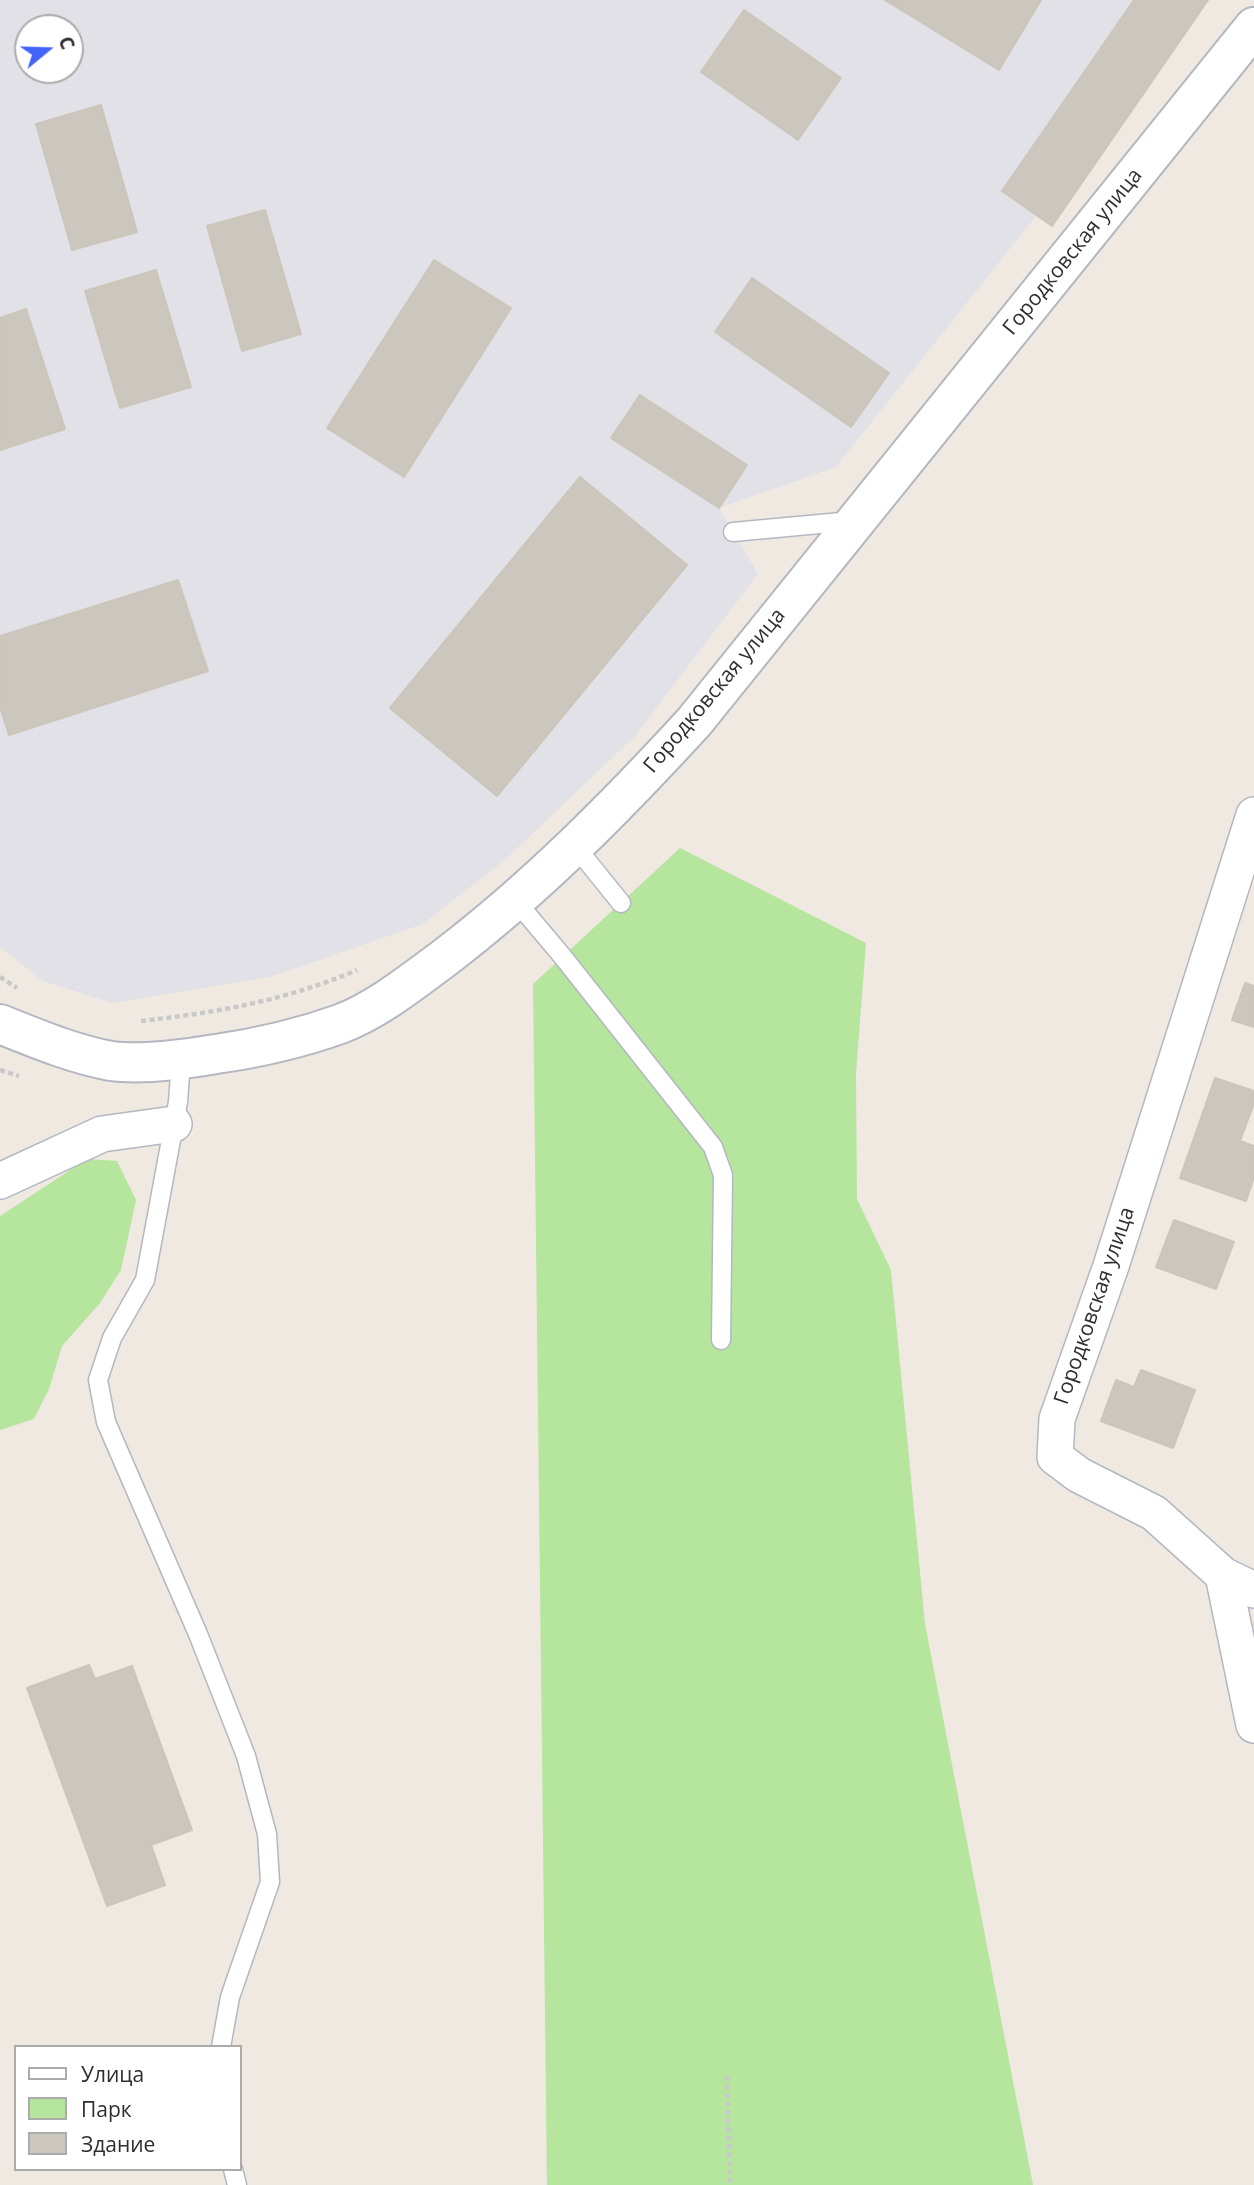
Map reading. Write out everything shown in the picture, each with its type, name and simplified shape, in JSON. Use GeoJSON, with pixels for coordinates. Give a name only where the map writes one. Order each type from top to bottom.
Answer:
{"type":"FeatureCollection","features":[{"type":"Feature","properties":{"kind":"main road","name":"Городковская улица"},"geometry":{"type":"LineString","coordinates":[[0,1024],[47,1043],[112,1061],[181,1060],[254,1048],[341,1023],[402,990],[515,900],[575,846],[694,722],[1254,27]]}},
{"type":"Feature","properties":{"kind":"street","name":"Городковская улица"},"geometry":{"type":"LineString","coordinates":[[1223,1575],[1154,1513],[1079,1475],[1055,1457],[1057,1419],[1111,1266],[1254,815]]}},
{"type":"Feature","properties":{"kind":"street"},"geometry":{"type":"LineString","coordinates":[[0,1181],[102,1134],[174,1124]]}},
{"type":"Feature","properties":{"kind":"street"},"geometry":{"type":"LineString","coordinates":[[1223,1575],[1254,1590]]}},
{"type":"Feature","properties":{"kind":"street"},"geometry":{"type":"LineString","coordinates":[[1223,1575],[1254,1725]]}},
{"type":"Feature","properties":{"kind":"lane"},"geometry":{"type":"LineString","coordinates":[[733,532],[856,521]]}},
{"type":"Feature","properties":{"kind":"lane"},"geometry":{"type":"LineString","coordinates":[[575,846],[621,903]]}},
{"type":"Feature","properties":{"kind":"lane"},"geometry":{"type":"LineString","coordinates":[[515,900],[713,1147],[723,1175],[721,1339]]}},
{"type":"Feature","properties":{"kind":"lane"},"geometry":{"type":"LineString","coordinates":[[181,1060],[174,1124],[145,1280],[112,1338],[98,1380],[106,1422],[203,1646],[246,1756],[267,1834],[270,1882],[230,1997],[221,2045]]}},
{"type":"Feature","properties":{"kind":"path"},"geometry":{"type":"LineString","coordinates":[[134,1022],[219,1012],[314,988],[363,967]]}},
{"type":"Feature","properties":{"kind":"path"},"geometry":{"type":"LineString","coordinates":[[0,977],[22,991]]}},
{"type":"Feature","properties":{"kind":"path"},"geometry":{"type":"LineString","coordinates":[[727,2076],[730,2185]]}},
{"type":"Feature","properties":{"kind":"shaded area"},"geometry":{"type":"Polygon","coordinates":[[[0,0],[1208,0],[836,467],[719,508],[758,574],[635,736],[507,858],[423,924],[270,977],[112,1003],[43,981],[0,947],[0,0]]]}},
{"type":"Feature","properties":{"kind":"green space"},"geometry":{"type":"Polygon","coordinates":[[[680,848],[866,943],[856,1073],[857,1199],[891,1270],[925,1624],[1033,2185],[547,2185],[533,984],[680,848]]]}},
{"type":"Feature","properties":{"kind":"green space"},"geometry":{"type":"Polygon","coordinates":[[[87,1159],[117,1161],[136,1200],[121,1270],[100,1303],[62,1346],[49,1389],[34,1419],[0,1430],[0,1216],[87,1159]]]}},
{"type":"Feature","properties":{"kind":"building"},"geometry":{"type":"Polygon","coordinates":[[[885,0],[1041,0],[999,70],[885,0]]]}},
{"type":"Feature","properties":{"kind":"building"},"geometry":{"type":"Polygon","coordinates":[[[1134,0],[1208,0],[1052,226],[1002,191],[1134,0]]]}},
{"type":"Feature","properties":{"kind":"building"},"geometry":{"type":"Polygon","coordinates":[[[744,10],[841,78],[798,140],[701,72],[744,10]]]}},
{"type":"Feature","properties":{"kind":"building"},"geometry":{"type":"Polygon","coordinates":[[[101,105],[137,232],[72,250],[36,124],[101,105]]]}},
{"type":"Feature","properties":{"kind":"building"},"geometry":{"type":"Polygon","coordinates":[[[265,210],[301,334],[242,351],[207,226],[265,210]]]}},
{"type":"Feature","properties":{"kind":"building"},"geometry":{"type":"Polygon","coordinates":[[[434,260],[511,308],[404,477],[327,428],[434,260]]]}},
{"type":"Feature","properties":{"kind":"building"},"geometry":{"type":"Polygon","coordinates":[[[156,270],[191,387],[120,408],[85,291],[156,270]]]}},
{"type":"Feature","properties":{"kind":"building"},"geometry":{"type":"Polygon","coordinates":[[[752,278],[889,373],[851,427],[715,332],[752,278]]]}},
{"type":"Feature","properties":{"kind":"building"},"geometry":{"type":"Polygon","coordinates":[[[26,309],[65,429],[0,450],[0,318],[26,309]]]}},
{"type":"Feature","properties":{"kind":"building"},"geometry":{"type":"Polygon","coordinates":[[[640,395],[747,465],[719,508],[611,438],[640,395]]]}},
{"type":"Feature","properties":{"kind":"building"},"geometry":{"type":"Polygon","coordinates":[[[580,477],[687,565],[497,796],[390,708],[580,477]]]}},
{"type":"Feature","properties":{"kind":"building"},"geometry":{"type":"Polygon","coordinates":[[[178,580],[208,671],[9,735],[0,707],[0,636],[178,580]]]}},
{"type":"Feature","properties":{"kind":"building"},"geometry":{"type":"Polygon","coordinates":[[[1245,983],[1254,986],[1254,1027],[1232,1020],[1245,983]]]}},
{"type":"Feature","properties":{"kind":"building"},"geometry":{"type":"Polygon","coordinates":[[[1215,1078],[1254,1091],[1254,1103],[1240,1141],[1254,1146],[1254,1177],[1246,1201],[1180,1178],[1215,1078]]]}},
{"type":"Feature","properties":{"kind":"building"},"geometry":{"type":"Polygon","coordinates":[[[1174,1220],[1234,1242],[1216,1289],[1156,1267],[1174,1220]]]}},
{"type":"Feature","properties":{"kind":"building"},"geometry":{"type":"Polygon","coordinates":[[[1141,1370],[1195,1390],[1173,1448],[1101,1421],[1116,1380],[1134,1387],[1141,1370]]]}},
{"type":"Feature","properties":{"kind":"building"},"geometry":{"type":"Polygon","coordinates":[[[89,1665],[95,1679],[132,1666],[192,1830],[151,1845],[165,1885],[107,1906],[27,1688],[89,1665]]]}}]}
